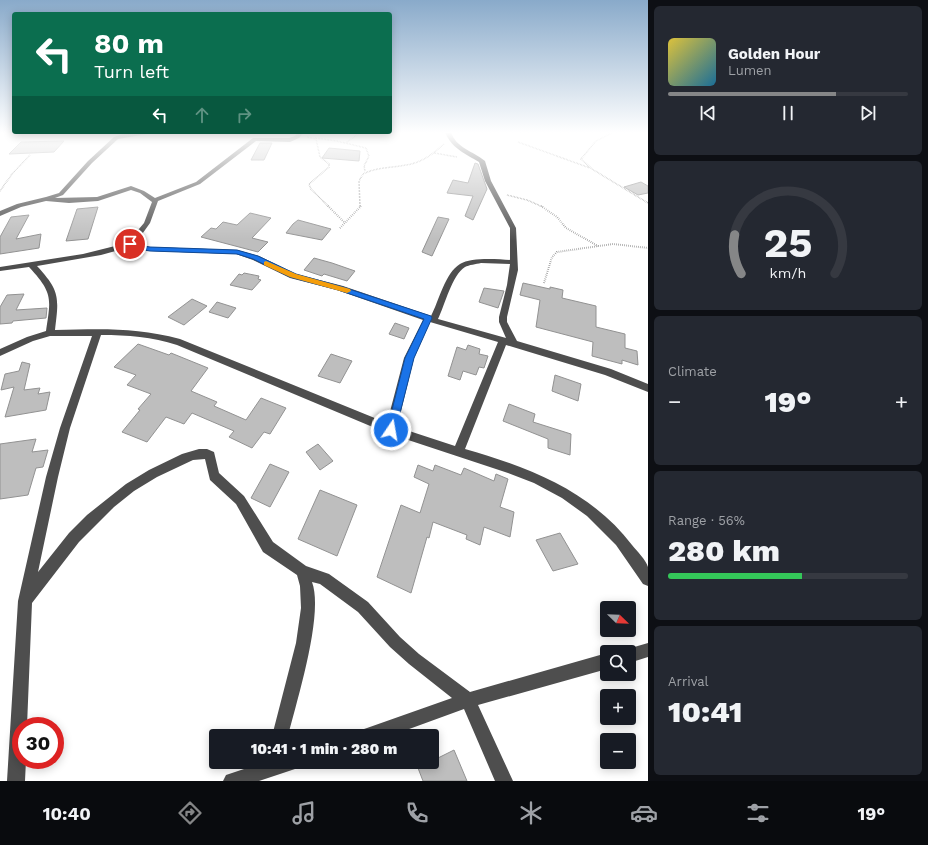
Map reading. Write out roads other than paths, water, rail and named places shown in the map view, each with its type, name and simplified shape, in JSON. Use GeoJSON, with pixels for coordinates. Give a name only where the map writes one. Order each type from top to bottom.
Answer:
{"type":"FeatureCollection","features":[{"type":"Feature","properties":{"kind":"street"},"geometry":{"type":"LineString","coordinates":[[0,214],[18,205],[44,200],[65,191],[84,168]]}},
{"type":"Feature","properties":{"kind":"street"},"geometry":{"type":"LineString","coordinates":[[0,269],[32,266],[107,251],[130,244],[147,223],[155,201],[198,183],[217,168]]}},
{"type":"Feature","properties":{"kind":"street"},"geometry":{"type":"LineString","coordinates":[[484,168],[488,181],[513,228],[514,262],[511,286],[503,316],[503,322],[513,343]]}},
{"type":"Feature","properties":{"kind":"street"},"geometry":{"type":"LineString","coordinates":[[44,200],[69,201],[98,199],[131,188],[142,192],[155,201]]}},
{"type":"Feature","properties":{"kind":"street"},"geometry":{"type":"LineString","coordinates":[[130,244],[150,249],[237,252],[256,258],[293,276],[340,288],[430,319],[608,372],[648,388]]}},
{"type":"Feature","properties":{"kind":"street"},"geometry":{"type":"LineString","coordinates":[[391,430],[409,358],[430,319],[439,309],[449,284],[463,265],[481,261],[514,262]]}},
{"type":"Feature","properties":{"kind":"street"},"geometry":{"type":"LineString","coordinates":[[32,266],[47,282],[54,293],[50,333]]}},
{"type":"Feature","properties":{"kind":"street"},"geometry":{"type":"LineString","coordinates":[[439,309],[454,326]]}},
{"type":"Feature","properties":{"kind":"street"},"geometry":{"type":"LineString","coordinates":[[16,781],[25,601],[52,478],[65,428],[98,332]]}},
{"type":"Feature","properties":{"kind":"street"},"geometry":{"type":"LineString","coordinates":[[0,353],[30,339],[50,333],[138,332],[180,342],[391,430],[537,478],[559,489],[580,502],[615,534],[648,579]]}},
{"type":"Feature","properties":{"kind":"street"},"geometry":{"type":"LineString","coordinates":[[458,452],[503,341]]}},
{"type":"Feature","properties":{"kind":"street"},"geometry":{"type":"LineString","coordinates":[[25,601],[52,563],[95,514],[136,483],[157,471],[200,453],[210,455],[214,476],[240,500],[265,544],[302,571],[324,579],[363,607],[395,642],[468,700],[504,781]]}},
{"type":"Feature","properties":{"kind":"street"},"geometry":{"type":"LineString","coordinates":[[282,729],[302,643],[308,608],[307,586],[302,571]]}},
{"type":"Feature","properties":{"kind":"street"},"geometry":{"type":"LineString","coordinates":[[636,653],[648,650]]}},
{"type":"Feature","properties":{"kind":"street"},"geometry":{"type":"LineString","coordinates":[[387,729],[468,700],[600,663]]}},
{"type":"Feature","properties":{"kind":"street"},"geometry":{"type":"LineString","coordinates":[[233,781],[263,769]]}}]}
